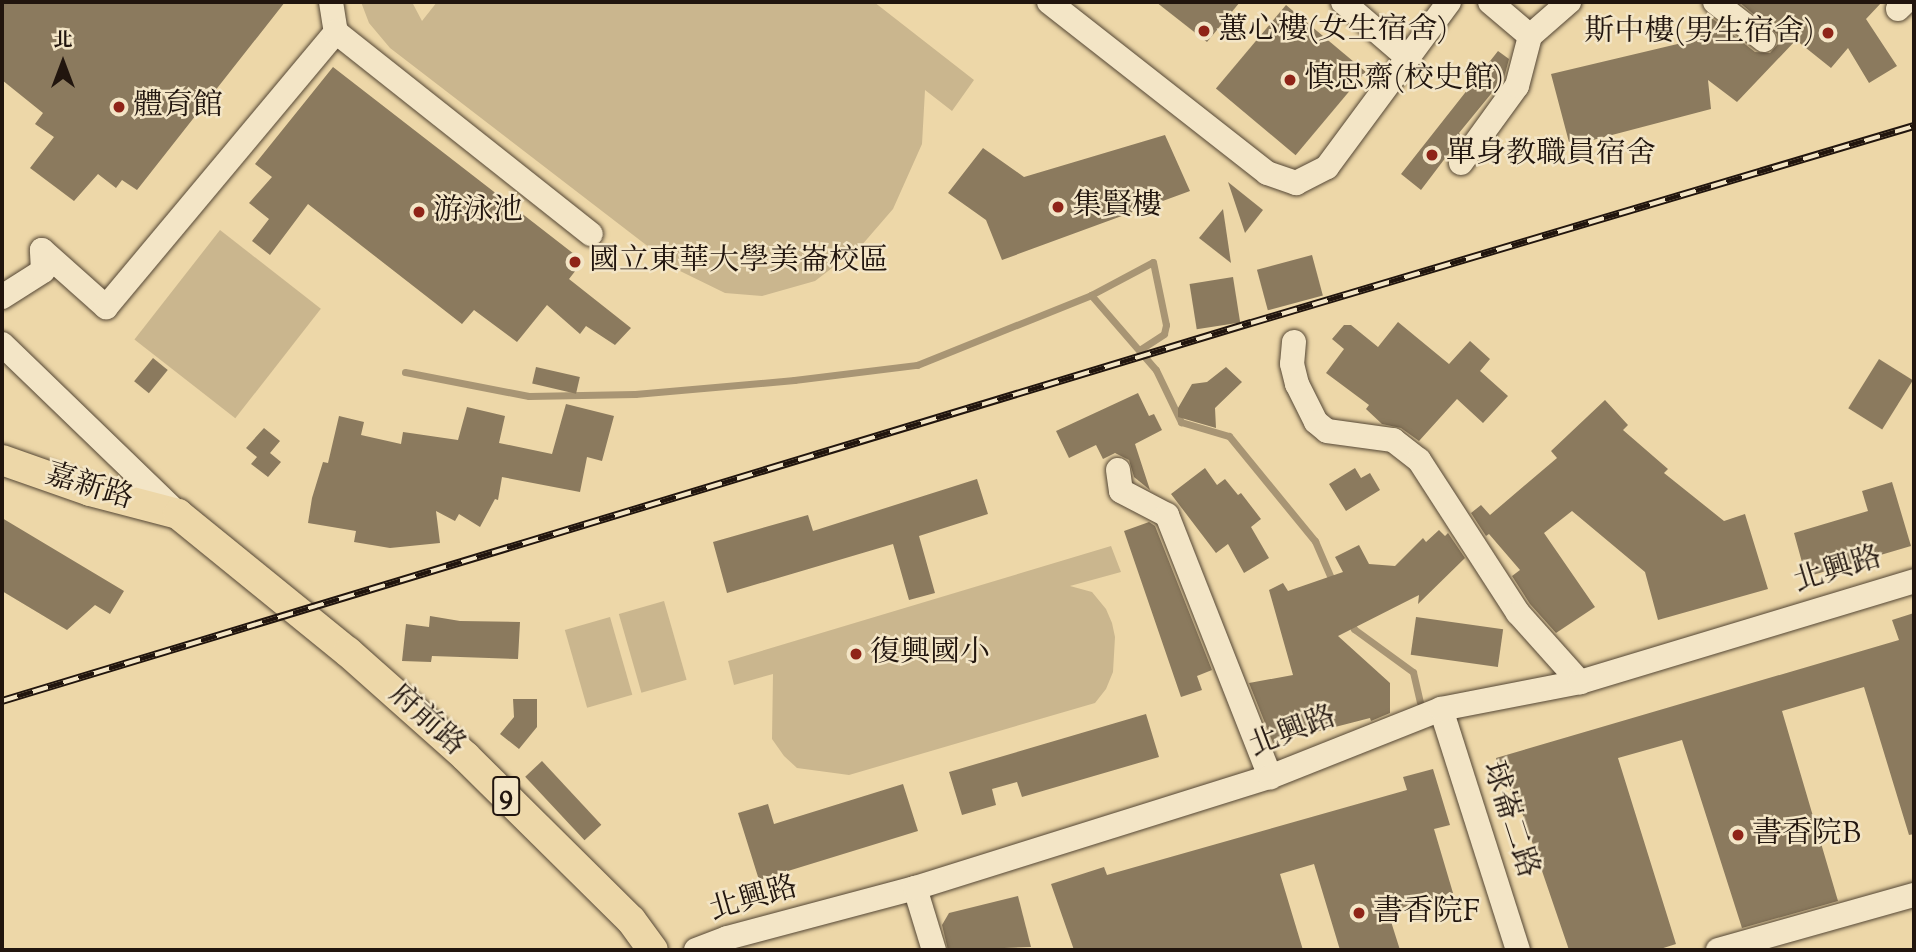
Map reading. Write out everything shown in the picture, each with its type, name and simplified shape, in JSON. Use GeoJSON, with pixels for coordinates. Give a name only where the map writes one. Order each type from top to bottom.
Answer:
{"type":"FeatureCollection","features":[{"type":"Feature","properties":{"kind":"main road","name":"嘉新路"},"geometry":{"type":"LineString","coordinates":[[2,460],[90,491],[178,513]]}},
{"type":"Feature","properties":{"kind":"main road","name":"府前路"},"geometry":{"type":"LineString","coordinates":[[178,513],[341,645],[465,756],[631,920],[653,950]]}},
{"type":"Feature","properties":{"kind":"street"},"geometry":{"type":"LineString","coordinates":[[331,2],[336,32],[591,234]]}},
{"type":"Feature","properties":{"kind":"street"},"geometry":{"type":"LineString","coordinates":[[1049,2],[1267,173],[1296,183],[1327,167],[1449,2]]}},
{"type":"Feature","properties":{"kind":"street"},"geometry":{"type":"LineString","coordinates":[[1343,2],[1408,58]]}},
{"type":"Feature","properties":{"kind":"street"},"geometry":{"type":"LineString","coordinates":[[1490,2],[1530,36]]}},
{"type":"Feature","properties":{"kind":"street"},"geometry":{"type":"LineString","coordinates":[[1461,163],[1517,86],[1530,36],[1569,2]]}},
{"type":"Feature","properties":{"kind":"street"},"geometry":{"type":"LineString","coordinates":[[1715,2],[1764,40]]}},
{"type":"Feature","properties":{"kind":"street"},"geometry":{"type":"LineString","coordinates":[[2,297],[43,271],[42,250],[106,307],[336,32]]}},
{"type":"Feature","properties":{"kind":"street"},"geometry":{"type":"LineString","coordinates":[[1294,342],[1292,364],[1297,384],[1317,422],[1327,432],[1392,440],[1419,460],[1518,612],[1580,681]]}},
{"type":"Feature","properties":{"kind":"street"},"geometry":{"type":"LineString","coordinates":[[2,344],[178,513]]}},
{"type":"Feature","properties":{"kind":"street"},"geometry":{"type":"LineString","coordinates":[[1118,470],[1121,491],[1167,516],[1270,777]]}},
{"type":"Feature","properties":{"kind":"street","name":"北興路"},"geometry":{"type":"LineString","coordinates":[[696,950],[727,938],[915,888],[1270,777],[1441,709],[1580,681],[1914,581]]}},
{"type":"Feature","properties":{"kind":"street","name":"球崙二路"},"geometry":{"type":"LineString","coordinates":[[1441,709],[1518,950]]}},
{"type":"Feature","properties":{"kind":"street"},"geometry":{"type":"LineString","coordinates":[[915,888],[934,950]]}},
{"type":"Feature","properties":{"kind":"street"},"geometry":{"type":"LineString","coordinates":[[1718,950],[1914,895]]}},
{"type":"Feature","properties":{"kind":"shaded area"},"geometry":{"type":"Polygon","coordinates":[[[361,2],[412,2],[422,21],[437,2],[874,2],[974,80],[952,111],[925,90],[922,144],[893,209],[861,246],[815,281],[762,296],[725,293],[680,271],[390,48],[369,23],[361,2]]]}},
{"type":"Feature","properties":{"kind":"shaded area"},"geometry":{"type":"Polygon","coordinates":[[[220,230],[321,309],[235,418],[134,340],[220,230]]]}},
{"type":"Feature","properties":{"kind":"shaded area"},"geometry":{"type":"Polygon","coordinates":[[[1111,546],[1121,572],[1070,586],[1092,592],[1106,609],[1115,637],[1113,672],[1106,689],[1095,703],[849,775],[797,768],[784,756],[772,739],[773,674],[734,685],[728,661],[1111,546]]]}},
{"type":"Feature","properties":{"kind":"shaded area"},"geometry":{"type":"Polygon","coordinates":[[[664,601],[687,680],[641,693],[619,614],[664,601]]]}},
{"type":"Feature","properties":{"kind":"shaded area"},"geometry":{"type":"Polygon","coordinates":[[[610,617],[632,695],[587,708],[565,630],[610,617]]]}},
{"type":"Feature","properties":{"kind":"building","name":"體育館"},"geometry":{"type":"Polygon","coordinates":[[[2,2],[285,2],[137,190],[122,180],[116,188],[98,174],[74,201],[30,168],[54,137],[35,124],[43,113],[2,80],[2,2]]]}},
{"type":"Feature","properties":{"kind":"building","name":"蕙心樓(女生宿舍)"},"geometry":{"type":"Polygon","coordinates":[[[1156,2],[1240,2],[1207,42],[1156,2]]]}},
{"type":"Feature","properties":{"kind":"building"},"geometry":{"type":"Polygon","coordinates":[[[1739,2],[1882,2],[1866,19],[1897,66],[1869,83],[1848,48],[1831,68],[1796,40],[1737,102],[1708,80],[1711,109],[1570,146],[1551,74],[1686,42],[1709,16],[1755,52],[1770,53],[1779,43],[1777,34],[1739,2]]]}},
{"type":"Feature","properties":{"kind":"building","name":"慎思齋(校史館)"},"geometry":{"type":"Polygon","coordinates":[[[1286,5],[1366,72],[1296,155],[1216,88],[1286,5]]]}},
{"type":"Feature","properties":{"kind":"building"},"geometry":{"type":"Polygon","coordinates":[[[1498,51],[1509,59],[1504,78],[1459,133],[1462,136],[1421,190],[1401,174],[1498,51]]]}},
{"type":"Feature","properties":{"kind":"building","name":"游泳池"},"geometry":{"type":"Polygon","coordinates":[[[333,67],[583,261],[569,279],[631,328],[615,345],[586,326],[580,334],[547,305],[517,342],[474,310],[462,324],[308,204],[270,255],[252,241],[269,219],[249,203],[272,177],[255,164],[333,67]]]}},
{"type":"Feature","properties":{"kind":"building","name":"集賢樓"},"geometry":{"type":"Polygon","coordinates":[[[1165,135],[1190,191],[1002,260],[986,220],[948,193],[983,148],[1024,177],[1165,135]]]}},
{"type":"Feature","properties":{"kind":"building"},"geometry":{"type":"Polygon","coordinates":[[[1228,182],[1263,210],[1245,233],[1228,182]]]}},
{"type":"Feature","properties":{"kind":"building"},"geometry":{"type":"Polygon","coordinates":[[[1223,209],[1231,263],[1199,238],[1223,209]]]}},
{"type":"Feature","properties":{"kind":"building"},"geometry":{"type":"Polygon","coordinates":[[[1312,255],[1323,296],[1268,310],[1257,270],[1312,255]]]}},
{"type":"Feature","properties":{"kind":"building"},"geometry":{"type":"Polygon","coordinates":[[[1233,277],[1240,322],[1197,329],[1190,284],[1233,277]]]}},
{"type":"Feature","properties":{"kind":"building"},"geometry":{"type":"Polygon","coordinates":[[[1398,322],[1449,364],[1470,341],[1490,359],[1480,371],[1508,396],[1483,423],[1457,399],[1419,441],[1401,428],[1382,424],[1366,409],[1369,405],[1326,373],[1344,349],[1332,339],[1344,325],[1351,325],[1378,347],[1398,322]]]}},
{"type":"Feature","properties":{"kind":"building"},"geometry":{"type":"Polygon","coordinates":[[[153,358],[168,370],[149,393],[134,381],[153,358]]]}},
{"type":"Feature","properties":{"kind":"building"},"geometry":{"type":"Polygon","coordinates":[[[1879,359],[1913,380],[1882,429],[1848,408],[1879,359]]]}},
{"type":"Feature","properties":{"kind":"building"},"geometry":{"type":"Polygon","coordinates":[[[536,367],[580,377],[576,394],[532,384],[536,367]]]}},
{"type":"Feature","properties":{"kind":"building"},"geometry":{"type":"Polygon","coordinates":[[[1226,367],[1242,382],[1215,408],[1216,428],[1178,417],[1178,408],[1192,384],[1207,382],[1226,367]]]}},
{"type":"Feature","properties":{"kind":"building"},"geometry":{"type":"Polygon","coordinates":[[[1138,393],[1149,416],[1154,414],[1162,430],[1135,444],[1150,490],[1134,477],[1129,460],[1115,453],[1103,459],[1096,445],[1069,458],[1056,431],[1138,393]]]}},
{"type":"Feature","properties":{"kind":"building"},"geometry":{"type":"Polygon","coordinates":[[[1605,400],[1628,425],[1623,430],[1668,469],[1664,473],[1724,521],[1745,514],[1768,589],[1658,620],[1645,572],[1572,511],[1544,533],[1595,607],[1556,633],[1530,604],[1512,576],[1520,570],[1489,534],[1486,536],[1471,513],[1481,505],[1490,515],[1557,458],[1551,451],[1605,400]]]}},
{"type":"Feature","properties":{"kind":"building"},"geometry":{"type":"Polygon","coordinates":[[[566,404],[614,416],[602,461],[587,457],[580,492],[502,477],[498,500],[495,499],[480,527],[459,514],[455,521],[436,511],[440,543],[390,548],[354,542],[356,531],[308,523],[312,498],[323,462],[328,463],[339,416],[364,422],[361,435],[401,444],[403,432],[458,440],[467,407],[505,416],[499,443],[552,454],[566,404]]]}},
{"type":"Feature","properties":{"kind":"building"},"geometry":{"type":"Polygon","coordinates":[[[264,428],[280,441],[270,453],[281,462],[268,477],[251,464],[257,457],[246,448],[264,428]]]}},
{"type":"Feature","properties":{"kind":"building"},"geometry":{"type":"Polygon","coordinates":[[[1205,468],[1217,485],[1225,479],[1238,495],[1241,493],[1261,519],[1251,527],[1269,558],[1244,573],[1228,544],[1216,553],[1171,494],[1205,468]]]}},
{"type":"Feature","properties":{"kind":"building"},"geometry":{"type":"Polygon","coordinates":[[[1355,468],[1361,478],[1370,473],[1380,490],[1346,511],[1329,484],[1355,468]]]}},
{"type":"Feature","properties":{"kind":"building"},"geometry":{"type":"Polygon","coordinates":[[[977,479],[988,514],[919,536],[935,593],[909,600],[893,544],[727,593],[713,542],[808,515],[813,531],[977,479]]]}},
{"type":"Feature","properties":{"kind":"building"},"geometry":{"type":"Polygon","coordinates":[[[1892,482],[1911,546],[1806,577],[1794,533],[1868,511],[1862,491],[1892,482]]]}},
{"type":"Feature","properties":{"kind":"building"},"geometry":{"type":"Polygon","coordinates":[[[2,518],[124,591],[110,614],[95,605],[67,630],[2,591],[2,518]]]}},
{"type":"Feature","properties":{"kind":"building"},"geometry":{"type":"Polygon","coordinates":[[[1149,522],[1155,526],[1212,670],[1197,676],[1202,690],[1181,697],[1124,531],[1149,522]]]}},
{"type":"Feature","properties":{"kind":"building"},"geometry":{"type":"Polygon","coordinates":[[[1439,530],[1445,536],[1448,533],[1465,558],[1418,604],[1419,595],[1338,636],[1390,683],[1390,713],[1371,721],[1370,718],[1273,743],[1249,683],[1293,675],[1269,590],[1283,583],[1288,591],[1343,572],[1335,557],[1359,545],[1369,564],[1395,566],[1423,538],[1426,542],[1439,530]]]}},
{"type":"Feature","properties":{"kind":"building"},"geometry":{"type":"Polygon","coordinates":[[[1914,613],[1914,834],[1909,835],[1864,687],[1782,711],[1838,901],[1742,928],[1682,740],[1618,758],[1676,944],[1657,950],[1569,950],[1514,789],[1510,790],[1508,781],[1503,783],[1496,758],[1899,640],[1892,620],[1914,613]]]}},
{"type":"Feature","properties":{"kind":"building"},"geometry":{"type":"Polygon","coordinates":[[[430,616],[460,621],[520,622],[518,659],[432,656],[431,662],[402,661],[406,624],[429,627],[430,616]]]}},
{"type":"Feature","properties":{"kind":"building"},"geometry":{"type":"Polygon","coordinates":[[[1416,617],[1503,629],[1498,667],[1411,655],[1416,617]]]}},
{"type":"Feature","properties":{"kind":"building"},"geometry":{"type":"Polygon","coordinates":[[[513,699],[537,699],[537,727],[519,749],[500,734],[514,717],[513,699]]]}},
{"type":"Feature","properties":{"kind":"building"},"geometry":{"type":"Polygon","coordinates":[[[1146,714],[1159,757],[1022,797],[1017,782],[992,789],[996,805],[962,815],[949,772],[1146,714]]]}},
{"type":"Feature","properties":{"kind":"building"},"geometry":{"type":"Polygon","coordinates":[[[542,761],[601,825],[585,840],[525,777],[542,761]]]}},
{"type":"Feature","properties":{"kind":"building"},"geometry":{"type":"Polygon","coordinates":[[[1433,769],[1450,825],[1434,829],[1453,893],[1388,912],[1400,950],[1340,950],[1314,864],[1280,874],[1303,950],[1074,950],[1051,884],[1104,867],[1107,875],[1407,790],[1403,777],[1433,769]]]}},
{"type":"Feature","properties":{"kind":"building"},"geometry":{"type":"Polygon","coordinates":[[[903,784],[918,831],[759,880],[738,813],[768,804],[774,824],[903,784]]]}},
{"type":"Feature","properties":{"kind":"building"},"geometry":{"type":"Polygon","coordinates":[[[1018,896],[1031,947],[948,950],[942,925],[949,913],[1018,896]]]}},
{"type":"Feature","properties":{"kind":"waterway"},"geometry":{"type":"LineString","coordinates":[[1091,295],[1153,262],[1166,325],[1164,334],[1141,349]]}},
{"type":"Feature","properties":{"kind":"waterway"},"geometry":{"type":"LineString","coordinates":[[405,372],[529,396],[635,394],[794,380],[917,365],[1091,295],[1156,370],[1181,422],[1229,436],[1315,541],[1334,585]]}},
{"type":"Feature","properties":{"kind":"waterway"},"geometry":{"type":"LineString","coordinates":[[1350,621],[1354,629],[1413,672],[1420,702]]}},
{"type":"Feature","properties":{"kind":"railway"},"geometry":{"type":"LineString","coordinates":[[2,701],[1251,323],[1914,126]]}},
{"type":"Feature","properties":{"kind":"place","name":"蕙心樓(女生宿舍)"},"geometry":{"type":"Point","coordinates":[1204,31]}},
{"type":"Feature","properties":{"kind":"place","name":"斯中樓(男生宿舍)"},"geometry":{"type":"Point","coordinates":[1828,33]}},
{"type":"Feature","properties":{"kind":"place","name":"慎思齋(校史館)"},"geometry":{"type":"Point","coordinates":[1290,80]}},
{"type":"Feature","properties":{"kind":"place","name":"體育館"},"geometry":{"type":"Point","coordinates":[119,107]}},
{"type":"Feature","properties":{"kind":"place","name":"單身教職員宿舍"},"geometry":{"type":"Point","coordinates":[1432,155]}},
{"type":"Feature","properties":{"kind":"place","name":"集賢樓"},"geometry":{"type":"Point","coordinates":[1058,207]}},
{"type":"Feature","properties":{"kind":"place","name":"游泳池"},"geometry":{"type":"Point","coordinates":[419,212]}},
{"type":"Feature","properties":{"kind":"place","name":"國立東華大學美崙校區"},"geometry":{"type":"Point","coordinates":[575,262]}},
{"type":"Feature","properties":{"kind":"place","name":"復興國小"},"geometry":{"type":"Point","coordinates":[856,654]}},
{"type":"Feature","properties":{"kind":"place","name":"書香院B"},"geometry":{"type":"Point","coordinates":[1738,835]}},
{"type":"Feature","properties":{"kind":"place","name":"書香院F"},"geometry":{"type":"Point","coordinates":[1359,913]}}]}
